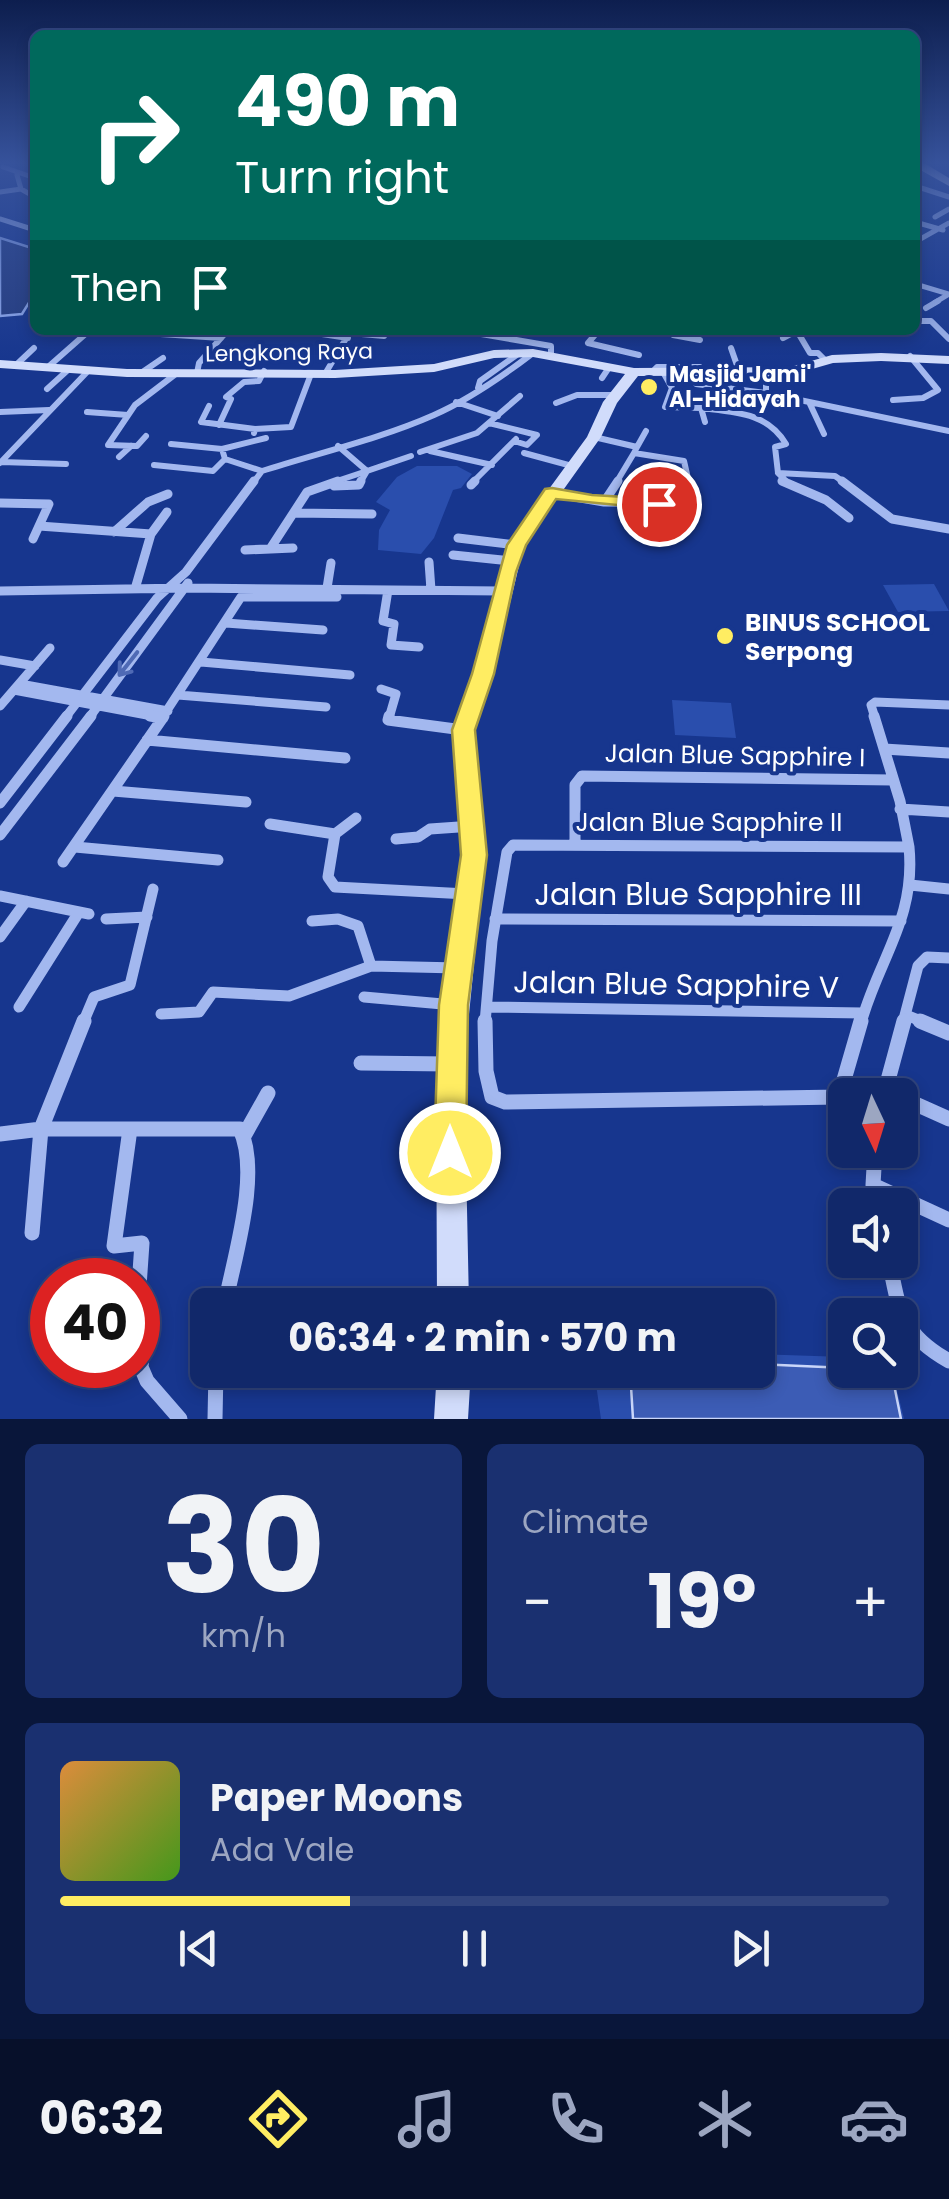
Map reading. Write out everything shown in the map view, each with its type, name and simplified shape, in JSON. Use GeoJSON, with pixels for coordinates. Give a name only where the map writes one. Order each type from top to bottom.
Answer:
{"type":"FeatureCollection","features":[{"type":"Feature","properties":{"kind":"street"},"geometry":{"type":"LineString","coordinates":[[920,242],[947,229]]}},
{"type":"Feature","properties":{"kind":"street"},"geometry":{"type":"LineString","coordinates":[[920,283],[949,292]]}},
{"type":"Feature","properties":{"kind":"street"},"geometry":{"type":"LineString","coordinates":[[926,308],[949,292]]}},
{"type":"Feature","properties":{"kind":"street"},"geometry":{"type":"LineString","coordinates":[[920,321],[931,321],[949,339]]}},
{"type":"Feature","properties":{"kind":"street"},"geometry":{"type":"LineString","coordinates":[[48,367],[84,335]]}},
{"type":"Feature","properties":{"kind":"street"},"geometry":{"type":"LineString","coordinates":[[187,335],[222,338]]}},
{"type":"Feature","properties":{"kind":"street"},"geometry":{"type":"LineString","coordinates":[[197,373],[200,363],[224,335]]}},
{"type":"Feature","properties":{"kind":"street"},"geometry":{"type":"LineString","coordinates":[[209,406],[202,422],[290,428],[318,374],[349,335]]}},
{"type":"Feature","properties":{"kind":"street"},"geometry":{"type":"LineString","coordinates":[[367,335],[384,336]]}},
{"type":"Feature","properties":{"kind":"street"},"geometry":{"type":"LineString","coordinates":[[476,335],[525,349]]}},
{"type":"Feature","properties":{"kind":"street"},"geometry":{"type":"LineString","coordinates":[[0,802],[157,598],[186,572],[262,470],[436,415],[501,377],[525,349],[524,335]]}},
{"type":"Feature","properties":{"kind":"street"},"geometry":{"type":"LineString","coordinates":[[593,335],[588,343],[647,368],[699,376],[802,370],[825,360],[910,356],[949,360]]}},
{"type":"Feature","properties":{"kind":"street"},"geometry":{"type":"LineString","coordinates":[[678,335],[700,340]]}},
{"type":"Feature","properties":{"kind":"street"},"geometry":{"type":"LineString","coordinates":[[784,338],[789,335]]}},
{"type":"Feature","properties":{"kind":"street"},"geometry":{"type":"LineString","coordinates":[[801,335],[810,353],[825,360]]}},
{"type":"Feature","properties":{"kind":"street"},"geometry":{"type":"LineString","coordinates":[[16,365],[34,348]]}},
{"type":"Feature","properties":{"kind":"street"},"geometry":{"type":"LineString","coordinates":[[730,348],[739,371]]}},
{"type":"Feature","properties":{"kind":"street"},"geometry":{"type":"LineString","coordinates":[[478,388],[490,374],[525,349]]}},
{"type":"Feature","properties":{"kind":"street","name":"Lengkong Raya"},"geometry":{"type":"LineString","coordinates":[[0,364],[141,373],[318,374],[434,368],[525,349],[608,381]]}},
{"type":"Feature","properties":{"kind":"street"},"geometry":{"type":"LineString","coordinates":[[893,400],[923,398],[938,390],[910,356]]}},
{"type":"Feature","properties":{"kind":"street"},"geometry":{"type":"LineString","coordinates":[[141,373],[163,358]]}},
{"type":"Feature","properties":{"kind":"street"},"geometry":{"type":"LineString","coordinates":[[47,389],[69,368]]}},
{"type":"Feature","properties":{"kind":"street"},"geometry":{"type":"LineString","coordinates":[[556,402],[647,368]]}},
{"type":"Feature","properties":{"kind":"street"},"geometry":{"type":"LineString","coordinates":[[647,368],[672,388],[665,407],[756,416],[778,426],[786,444],[775,447],[782,481],[826,500],[849,518]]}},
{"type":"Feature","properties":{"kind":"street"},"geometry":{"type":"LineString","coordinates":[[0,463],[88,370]]}},
{"type":"Feature","properties":{"kind":"street"},"geometry":{"type":"LineString","coordinates":[[219,425],[231,399],[226,397],[244,382],[260,382],[264,371]]}},
{"type":"Feature","properties":{"kind":"street"},"geometry":{"type":"LineString","coordinates":[[766,372],[766,393]]}},
{"type":"Feature","properties":{"kind":"street"},"geometry":{"type":"LineString","coordinates":[[146,436],[138,445],[108,445],[113,432],[128,415],[155,389],[169,385],[177,373]]}},
{"type":"Feature","properties":{"kind":"street"},"geometry":{"type":"LineString","coordinates":[[490,374],[501,377]]}},
{"type":"Feature","properties":{"kind":"street"},"geometry":{"type":"LineString","coordinates":[[699,376],[718,385],[949,430]]}},
{"type":"Feature","properties":{"kind":"street"},"geometry":{"type":"LineString","coordinates":[[453,1288],[450,1064],[474,826],[463,730],[483,674],[513,553],[594,437],[608,381]]}},
{"type":"Feature","properties":{"kind":"street"},"geometry":{"type":"LineString","coordinates":[[766,393],[782,404]]}},
{"type":"Feature","properties":{"kind":"street"},"geometry":{"type":"LineString","coordinates":[[458,457],[477,433],[520,396]]}},
{"type":"Feature","properties":{"kind":"street"},"geometry":{"type":"LineString","coordinates":[[456,402],[498,416]]}},
{"type":"Feature","properties":{"kind":"street"},"geometry":{"type":"LineString","coordinates":[[809,402],[824,434]]}},
{"type":"Feature","properties":{"kind":"street"},"geometry":{"type":"LineString","coordinates":[[701,408],[705,422]]}},
{"type":"Feature","properties":{"kind":"street"},"geometry":{"type":"LineString","coordinates":[[0,412],[48,410]]}},
{"type":"Feature","properties":{"kind":"street"},"geometry":{"type":"LineString","coordinates":[[87,412],[128,415]]}},
{"type":"Feature","properties":{"kind":"street"},"geometry":{"type":"LineString","coordinates":[[489,423],[537,435],[528,444],[514,441]]}},
{"type":"Feature","properties":{"kind":"street"},"geometry":{"type":"LineString","coordinates":[[253,439],[255,428]]}},
{"type":"Feature","properties":{"kind":"street"},"geometry":{"type":"LineString","coordinates":[[471,485],[522,431]]}},
{"type":"Feature","properties":{"kind":"street"},"geometry":{"type":"LineString","coordinates":[[604,502],[610,489],[624,476],[646,431]]}},
{"type":"Feature","properties":{"kind":"street"},"geometry":{"type":"LineString","coordinates":[[98,432],[113,432]]}},
{"type":"Feature","properties":{"kind":"street"},"geometry":{"type":"LineString","coordinates":[[270,549],[308,492],[477,433]]}},
{"type":"Feature","properties":{"kind":"street"},"geometry":{"type":"LineString","coordinates":[[552,493],[604,502],[688,503],[685,462],[594,437]]}},
{"type":"Feature","properties":{"kind":"street"},"geometry":{"type":"LineString","coordinates":[[154,465],[213,470],[223,454],[253,439],[266,438]]}},
{"type":"Feature","properties":{"kind":"street"},"geometry":{"type":"LineString","coordinates":[[170,444],[223,454],[262,470]]}},
{"type":"Feature","properties":{"kind":"street"},"geometry":{"type":"LineString","coordinates":[[119,458],[131,446]]}},
{"type":"Feature","properties":{"kind":"street"},"geometry":{"type":"LineString","coordinates":[[336,447],[366,472]]}},
{"type":"Feature","properties":{"kind":"street"},"geometry":{"type":"LineString","coordinates":[[420,453],[492,465]]}},
{"type":"Feature","properties":{"kind":"street"},"geometry":{"type":"LineString","coordinates":[[524,453],[572,466]]}},
{"type":"Feature","properties":{"kind":"street"},"geometry":{"type":"LineString","coordinates":[[0,463],[66,464]]}},
{"type":"Feature","properties":{"kind":"street"},"geometry":{"type":"LineString","coordinates":[[778,473],[835,476],[893,519],[949,528]]}},
{"type":"Feature","properties":{"kind":"street"},"geometry":{"type":"LineString","coordinates":[[114,532],[148,502],[168,494]]}},
{"type":"Feature","properties":{"kind":"street"},"geometry":{"type":"LineString","coordinates":[[0,503],[49,504],[34,539]]}},
{"type":"Feature","properties":{"kind":"street"},"geometry":{"type":"LineString","coordinates":[[151,534],[168,512]]}},
{"type":"Feature","properties":{"kind":"street"},"geometry":{"type":"LineString","coordinates":[[294,513],[372,514]]}},
{"type":"Feature","properties":{"kind":"street"},"geometry":{"type":"LineString","coordinates":[[39,526],[151,534]]}},
{"type":"Feature","properties":{"kind":"street"},"geometry":{"type":"LineString","coordinates":[[135,588],[151,534]]}},
{"type":"Feature","properties":{"kind":"street"},"geometry":{"type":"LineString","coordinates":[[458,538],[513,553]]}},
{"type":"Feature","properties":{"kind":"street"},"geometry":{"type":"LineString","coordinates":[[245,550],[294,548]]}},
{"type":"Feature","properties":{"kind":"street"},"geometry":{"type":"LineString","coordinates":[[453,554],[513,553]]}},
{"type":"Feature","properties":{"kind":"street"},"geometry":{"type":"LineString","coordinates":[[327,588],[331,562]]}},
{"type":"Feature","properties":{"kind":"street"},"geometry":{"type":"LineString","coordinates":[[430,562],[431,590]]}},
{"type":"Feature","properties":{"kind":"street"},"geometry":{"type":"LineString","coordinates":[[0,835],[188,588],[186,572]]}},
{"type":"Feature","properties":{"kind":"street"},"geometry":{"type":"LineString","coordinates":[[0,592],[135,588],[502,591]]}},
{"type":"Feature","properties":{"kind":"street"},"geometry":{"type":"LineString","coordinates":[[388,590],[384,622],[394,625],[391,644],[419,647]]}},
{"type":"Feature","properties":{"kind":"street"},"geometry":{"type":"LineString","coordinates":[[63,862],[246,594],[336,597]]}},
{"type":"Feature","properties":{"kind":"street"},"geometry":{"type":"LineString","coordinates":[[157,598],[177,601]]}},
{"type":"Feature","properties":{"kind":"street"},"geometry":{"type":"LineString","coordinates":[[226,623],[323,630]]}},
{"type":"Feature","properties":{"kind":"street"},"geometry":{"type":"LineString","coordinates":[[0,706],[50,648]]}},
{"type":"Feature","properties":{"kind":"street"},"geometry":{"type":"LineString","coordinates":[[0,660],[34,666]]}},
{"type":"Feature","properties":{"kind":"street"},"geometry":{"type":"LineString","coordinates":[[201,662],[350,675]]}},
{"type":"Feature","properties":{"kind":"street"},"geometry":{"type":"LineString","coordinates":[[16,687],[165,714]]}},
{"type":"Feature","properties":{"kind":"street"},"geometry":{"type":"LineString","coordinates":[[381,689],[396,694],[388,720],[463,730]]}},
{"type":"Feature","properties":{"kind":"street"},"geometry":{"type":"LineString","coordinates":[[178,695],[326,707]]}},
{"type":"Feature","properties":{"kind":"street"},"geometry":{"type":"LineString","coordinates":[[494,919],[487,1060],[490,1091],[496,1101],[839,1097],[847,1084],[863,1013],[902,920],[910,885],[909,846],[873,702],[949,705]]}},
{"type":"Feature","properties":{"kind":"street"},"geometry":{"type":"LineString","coordinates":[[147,740],[345,758]]}},
{"type":"Feature","properties":{"kind":"street"},"geometry":{"type":"LineString","coordinates":[[884,749],[949,752]]}},
{"type":"Feature","properties":{"kind":"street","name":"Jalan Blue Sapphire I"},"geometry":{"type":"LineString","coordinates":[[576,844],[578,778],[892,780]]}},
{"type":"Feature","properties":{"kind":"street"},"geometry":{"type":"LineString","coordinates":[[113,791],[246,802]]}},
{"type":"Feature","properties":{"kind":"street"},"geometry":{"type":"LineString","coordinates":[[900,810],[949,812]]}},
{"type":"Feature","properties":{"kind":"street"},"geometry":{"type":"LineString","coordinates":[[356,818],[335,834],[328,876],[335,887],[468,894]]}},
{"type":"Feature","properties":{"kind":"street"},"geometry":{"type":"LineString","coordinates":[[270,824],[335,834]]}},
{"type":"Feature","properties":{"kind":"street"},"geometry":{"type":"LineString","coordinates":[[396,839],[420,836],[430,828],[474,826]]}},
{"type":"Feature","properties":{"kind":"street","name":"Jalan Blue Sapphire II"},"geometry":{"type":"LineString","coordinates":[[494,919],[511,847],[517,844],[909,846]]}},
{"type":"Feature","properties":{"kind":"street"},"geometry":{"type":"LineString","coordinates":[[75,847],[218,860]]}},
{"type":"Feature","properties":{"kind":"street"},"geometry":{"type":"LineString","coordinates":[[910,885],[949,889]]}},
{"type":"Feature","properties":{"kind":"street"},"geometry":{"type":"LineString","coordinates":[[32,1234],[41,1129],[94,997],[130,985],[153,889]]}},
{"type":"Feature","properties":{"kind":"street"},"geometry":{"type":"LineString","coordinates":[[0,896],[84,913],[19,1007]]}},
{"type":"Feature","properties":{"kind":"street"},"geometry":{"type":"LineString","coordinates":[[0,936],[26,901]]}},
{"type":"Feature","properties":{"kind":"street"},"geometry":{"type":"LineString","coordinates":[[106,919],[147,916]]}},
{"type":"Feature","properties":{"kind":"street","name":"Jalan Blue Sapphire III"},"geometry":{"type":"LineString","coordinates":[[494,919],[902,920]]}},
{"type":"Feature","properties":{"kind":"street"},"geometry":{"type":"LineString","coordinates":[[312,921],[350,920],[363,934],[370,966]]}},
{"type":"Feature","properties":{"kind":"street"},"geometry":{"type":"LineString","coordinates":[[894,1078],[918,966],[927,957],[942,957]]}},
{"type":"Feature","properties":{"kind":"street"},"geometry":{"type":"LineString","coordinates":[[161,1014],[199,1012],[213,992],[288,996],[370,966],[458,968]]}},
{"type":"Feature","properties":{"kind":"street"},"geometry":{"type":"LineString","coordinates":[[364,997],[454,1005]]}},
{"type":"Feature","properties":{"kind":"street","name":"Jalan Blue Sapphire V"},"geometry":{"type":"LineString","coordinates":[[487,1008],[863,1013]]}},
{"type":"Feature","properties":{"kind":"street"},"geometry":{"type":"LineString","coordinates":[[906,1015],[949,1033]]}},
{"type":"Feature","properties":{"kind":"street"},"geometry":{"type":"LineString","coordinates":[[361,1063],[450,1064]]}},
{"type":"Feature","properties":{"kind":"street"},"geometry":{"type":"LineString","coordinates":[[228,1288],[246,1176],[246,1134],[268,1093]]}},
{"type":"Feature","properties":{"kind":"street"},"geometry":{"type":"LineString","coordinates":[[918,1106],[949,1118]]}},
{"type":"Feature","properties":{"kind":"street"},"geometry":{"type":"LineString","coordinates":[[0,1134],[41,1129],[240,1129],[246,1134]]}},
{"type":"Feature","properties":{"kind":"street"},"geometry":{"type":"LineString","coordinates":[[130,1129],[114,1246],[142,1243],[141,1258]]}},
{"type":"Feature","properties":{"kind":"street"},"geometry":{"type":"LineString","coordinates":[[873,1168],[874,1188]]}},
{"type":"Feature","properties":{"kind":"street"},"geometry":{"type":"LineString","coordinates":[[873,1184],[949,1220]]}},
{"type":"Feature","properties":{"kind":"street"},"geometry":{"type":"LineString","coordinates":[[894,1278],[906,1328],[918,1344],[949,1361]]}},
{"type":"Feature","properties":{"kind":"street"},"geometry":{"type":"LineString","coordinates":[[157,1388],[174,1406],[180,1419]]}},
{"type":"Feature","properties":{"kind":"street"},"geometry":{"type":"LineString","coordinates":[[216,1388],[216,1419]]}},
{"type":"Feature","properties":{"kind":"street"},"geometry":{"type":"LineString","coordinates":[[451,1419],[453,1388]]}},
{"type":"Feature","properties":{"kind":"shaded area"},"geometry":{"type":"Polygon","coordinates":[[[0,238],[30,247],[30,301],[22,314],[0,316],[0,238]]]}},
{"type":"Feature","properties":{"kind":"shaded area"},"geometry":{"type":"Polygon","coordinates":[[[417,466],[457,466],[472,474],[461,488],[453,490],[434,538],[421,554],[378,550],[379,530],[390,510],[376,502],[397,477],[417,466]]]}},
{"type":"Feature","properties":{"kind":"shaded area"},"geometry":{"type":"Polygon","coordinates":[[[934,584],[949,611],[898,612],[883,585],[934,584]]]}},
{"type":"Feature","properties":{"kind":"shaded area"},"geometry":{"type":"Polygon","coordinates":[[[672,700],[731,703],[736,738],[675,735],[672,700]]]}},
{"type":"Feature","properties":{"kind":"shaded area"},"geometry":{"type":"Polygon","coordinates":[[[775,1355],[828,1356],[828,1388],[896,1388],[904,1419],[601,1419],[597,1388],[775,1388],[775,1355]]]}},
{"type":"Feature","properties":{"kind":"building"},"geometry":{"type":"Polygon","coordinates":[[[775,1365],[828,1367],[828,1388],[895,1388],[901,1419],[633,1419],[631,1388],[775,1388],[775,1365]]]}},
{"type":"Feature","properties":{"kind":"place","name":"Masjid Jami' Al-Hidayah"},"geometry":{"type":"Point","coordinates":[649,387]}},
{"type":"Feature","properties":{"kind":"place","name":"BINUS SCHOOL Serpong"},"geometry":{"type":"Point","coordinates":[725,636]}},
{"type":"Feature","properties":{"kind":"route"},"geometry":{"type":"LineString","coordinates":[[450,1153],[454,1005],[474,855],[463,730],[483,674],[506,572],[516,545],[552,493],[659,504]]}}]}
